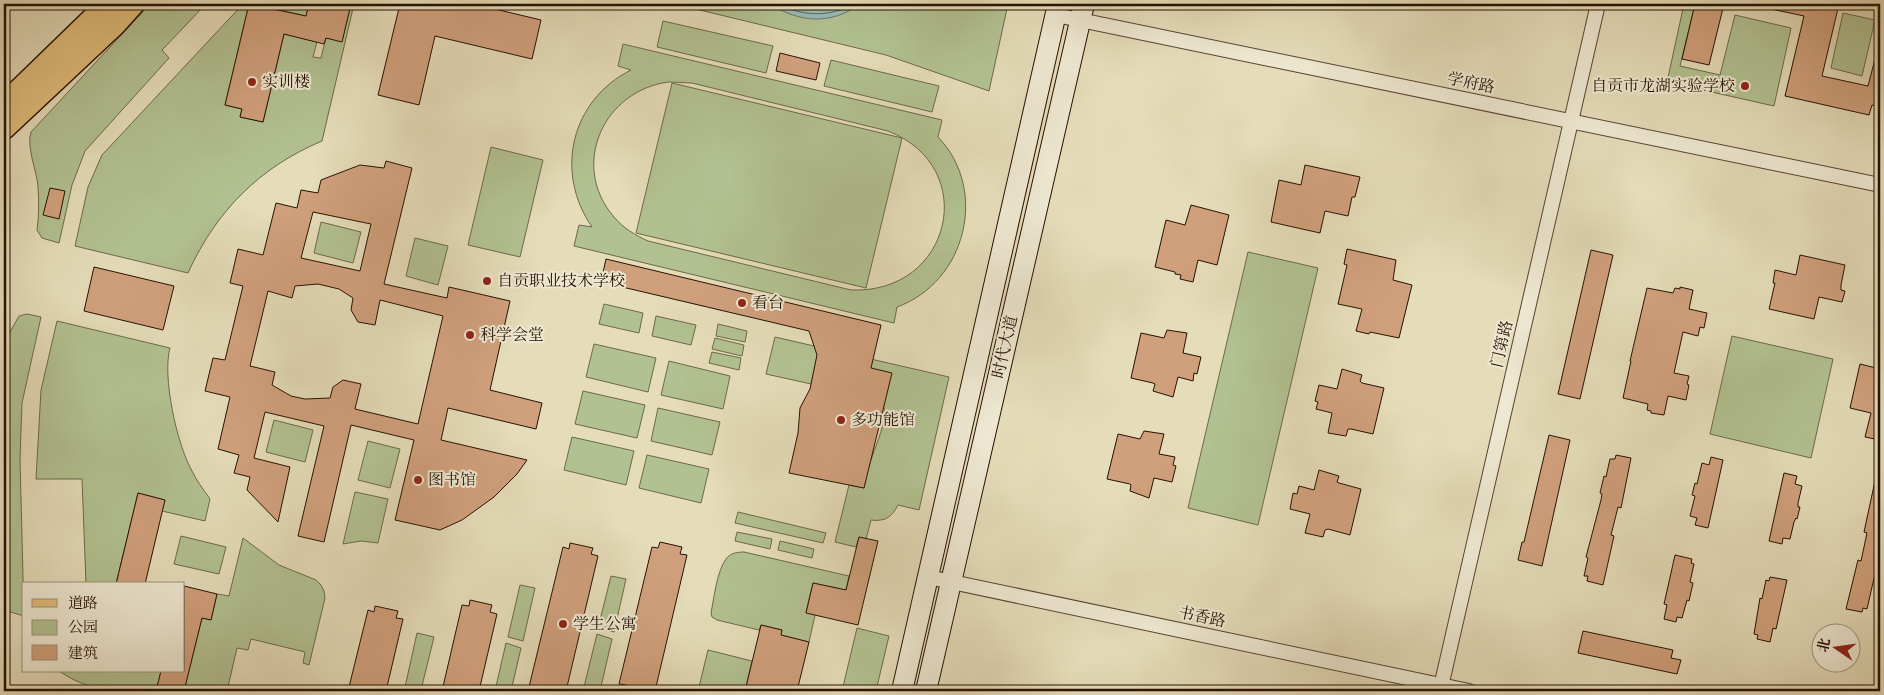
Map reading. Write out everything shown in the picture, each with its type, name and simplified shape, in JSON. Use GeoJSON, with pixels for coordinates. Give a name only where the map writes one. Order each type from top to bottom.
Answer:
{"type":"FeatureCollection","features":[{"type":"Feature","properties":{"kind":"main road"},"geometry":{"type":"LineString","coordinates":[[4,105],[108,4]]}},
{"type":"Feature","properties":{"kind":"main road"},"geometry":{"type":"LineString","coordinates":[[4,128],[115,24],[133,4]]}},
{"type":"Feature","properties":{"kind":"main road","name":"时代大道"},"geometry":{"type":"LineString","coordinates":[[902,691],[1057,10]]}},
{"type":"Feature","properties":{"kind":"main road","name":"时代大道"},"geometry":{"type":"LineString","coordinates":[[926,691],[1082,12]]}},
{"type":"Feature","properties":{"kind":"street","name":"门第路"},"geometry":{"type":"LineString","coordinates":[[1441,688],[1598,4]]}},
{"type":"Feature","properties":{"kind":"street","name":"学府路"},"geometry":{"type":"LineString","coordinates":[[1057,10],[1082,12],[1571,122],[1880,185]]}},
{"type":"Feature","properties":{"kind":"street","name":"书香路"},"geometry":{"type":"LineString","coordinates":[[928,577],[1441,688],[1469,691]]}},
{"type":"Feature","properties":{"kind":"green space"},"geometry":{"type":"Polygon","coordinates":[[[150,4],[206,4],[162,50],[169,58],[85,151],[72,185],[59,243],[42,238],[37,230],[38,192],[30,145],[31,132],[150,4]]]}},
{"type":"Feature","properties":{"kind":"green space"},"geometry":{"type":"Polygon","coordinates":[[[243,4],[249,4],[225,105],[242,109],[240,117],[263,122],[284,34],[317,42],[313,57],[321,58],[326,38],[342,41],[351,4],[354,4],[322,141],[279,164],[242,194],[212,230],[188,273],[75,246],[88,187],[102,155],[243,4]]]}},
{"type":"Feature","properties":{"kind":"green space"},"geometry":{"type":"Polygon","coordinates":[[[255,4],[309,4],[306,16],[255,4]]]}},
{"type":"Feature","properties":{"kind":"green space"},"geometry":{"type":"Polygon","coordinates":[[[675,4],[1008,4],[989,91],[886,55],[675,4]]]}},
{"type":"Feature","properties":{"kind":"green space"},"geometry":{"type":"Polygon","coordinates":[[[1684,4],[1695,4],[1680,66],[1720,75],[1735,15],[1791,28],[1774,106],[1667,82],[1684,4]]]}},
{"type":"Feature","properties":{"kind":"green space"},"geometry":{"type":"Polygon","coordinates":[[[1843,13],[1875,20],[1862,76],[1831,68],[1843,13]]]}},
{"type":"Feature","properties":{"kind":"green space"},"geometry":{"type":"Polygon","coordinates":[[[663,21],[773,46],[766,73],[657,47],[663,21]]]}},
{"type":"Feature","properties":{"kind":"green space"},"geometry":{"type":"Polygon","coordinates":[[[623,44],[942,120],[938,137],[954,158],[963,182],[966,207],[962,232],[954,256],[940,277],[921,295],[897,307],[894,323],[574,246],[579,225],[592,227],[580,206],[574,183],[572,161],[575,139],[582,118],[594,99],[611,83],[631,70],[618,66],[623,44]],[[669,82],[646,88],[627,99],[611,115],[600,133],[594,154],[594,175],[601,197],[621,225],[648,241],[851,290],[885,286],[912,272],[932,251],[942,225],[944,198],[936,172],[917,148],[888,131],[692,83],[669,82]]]}},
{"type":"Feature","properties":{"kind":"green space"},"geometry":{"type":"Polygon","coordinates":[[[831,60],[939,86],[932,112],[824,86],[831,60]]]}},
{"type":"Feature","properties":{"kind":"green space"},"geometry":{"type":"Polygon","coordinates":[[[672,83],[902,138],[866,288],[636,233],[672,83]]]}},
{"type":"Feature","properties":{"kind":"green space"},"geometry":{"type":"Polygon","coordinates":[[[491,147],[543,160],[520,257],[468,245],[491,147]]]}},
{"type":"Feature","properties":{"kind":"green space"},"geometry":{"type":"Polygon","coordinates":[[[321,222],[361,232],[353,263],[314,253],[321,222]]]}},
{"type":"Feature","properties":{"kind":"green space"},"geometry":{"type":"Polygon","coordinates":[[[415,238],[448,246],[438,285],[406,276],[415,238]]]}},
{"type":"Feature","properties":{"kind":"green space"},"geometry":{"type":"Polygon","coordinates":[[[1248,252],[1318,268],[1258,525],[1188,508],[1248,252]]]}},
{"type":"Feature","properties":{"kind":"green space"},"geometry":{"type":"Polygon","coordinates":[[[604,304],[643,313],[639,333],[599,324],[604,304]]]}},
{"type":"Feature","properties":{"kind":"green space"},"geometry":{"type":"Polygon","coordinates":[[[27,314],[41,317],[22,403],[20,459],[23,582],[22,615],[4,610],[4,343],[19,316],[27,314]]]}},
{"type":"Feature","properties":{"kind":"green space"},"geometry":{"type":"Polygon","coordinates":[[[656,316],[696,325],[691,345],[652,336],[656,316]]]}},
{"type":"Feature","properties":{"kind":"green space"},"geometry":{"type":"Polygon","coordinates":[[[57,321],[170,348],[168,375],[172,410],[186,458],[197,481],[210,499],[205,521],[162,511],[165,500],[138,493],[116,582],[86,582],[82,479],[36,479],[41,390],[57,321]]]}},
{"type":"Feature","properties":{"kind":"green space"},"geometry":{"type":"Polygon","coordinates":[[[718,324],[747,331],[745,342],[716,336],[718,324]]]}},
{"type":"Feature","properties":{"kind":"green space"},"geometry":{"type":"Polygon","coordinates":[[[1732,336],[1833,359],[1811,458],[1710,434],[1732,336]]]}},
{"type":"Feature","properties":{"kind":"green space"},"geometry":{"type":"Polygon","coordinates":[[[775,337],[949,377],[919,510],[898,505],[888,518],[871,520],[866,539],[859,537],[856,547],[835,542],[849,485],[864,488],[869,464],[882,427],[884,407],[811,384],[766,374],[775,337]]]}},
{"type":"Feature","properties":{"kind":"green space"},"geometry":{"type":"Polygon","coordinates":[[[715,338],[744,345],[742,356],[712,349],[715,338]]]}},
{"type":"Feature","properties":{"kind":"green space"},"geometry":{"type":"Polygon","coordinates":[[[594,344],[656,358],[648,392],[586,377],[594,344]]]}},
{"type":"Feature","properties":{"kind":"green space"},"geometry":{"type":"Polygon","coordinates":[[[712,352],[741,358],[739,370],[709,363],[712,352]]]}},
{"type":"Feature","properties":{"kind":"green space"},"geometry":{"type":"Polygon","coordinates":[[[669,361],[730,376],[723,409],[661,395],[669,361]]]}},
{"type":"Feature","properties":{"kind":"green space"},"geometry":{"type":"Polygon","coordinates":[[[583,391],[645,405],[637,438],[575,424],[583,391]]]}},
{"type":"Feature","properties":{"kind":"green space"},"geometry":{"type":"Polygon","coordinates":[[[658,408],[720,422],[712,455],[651,441],[658,408]]]}},
{"type":"Feature","properties":{"kind":"green space"},"geometry":{"type":"Polygon","coordinates":[[[274,420],[313,430],[305,462],[266,452],[274,420]]]}},
{"type":"Feature","properties":{"kind":"green space"},"geometry":{"type":"Polygon","coordinates":[[[572,437],[634,451],[626,485],[564,470],[572,437]]]}},
{"type":"Feature","properties":{"kind":"green space"},"geometry":{"type":"Polygon","coordinates":[[[368,441],[400,449],[390,488],[358,480],[368,441]]]}},
{"type":"Feature","properties":{"kind":"green space"},"geometry":{"type":"Polygon","coordinates":[[[647,455],[709,469],[701,503],[639,488],[647,455]]]}},
{"type":"Feature","properties":{"kind":"green space"},"geometry":{"type":"Polygon","coordinates":[[[355,492],[388,499],[378,543],[361,541],[343,544],[355,492]]]}},
{"type":"Feature","properties":{"kind":"green space"},"geometry":{"type":"Polygon","coordinates":[[[738,512],[826,533],[823,543],[735,523],[738,512]]]}},
{"type":"Feature","properties":{"kind":"green space"},"geometry":{"type":"Polygon","coordinates":[[[737,532],[772,539],[770,549],[735,541],[737,532]]]}},
{"type":"Feature","properties":{"kind":"green space"},"geometry":{"type":"Polygon","coordinates":[[[181,536],[226,547],[219,574],[174,564],[181,536]]]}},
{"type":"Feature","properties":{"kind":"green space"},"geometry":{"type":"Polygon","coordinates":[[[243,538],[279,565],[316,580],[321,585],[325,598],[309,665],[303,663],[305,652],[251,639],[248,650],[237,648],[227,691],[184,691],[202,618],[211,620],[217,594],[229,596],[243,538]]]}},
{"type":"Feature","properties":{"kind":"green space"},"geometry":{"type":"Polygon","coordinates":[[[780,541],[814,549],[812,558],[778,550],[780,541]]]}},
{"type":"Feature","properties":{"kind":"green space"},"geometry":{"type":"Polygon","coordinates":[[[744,552],[849,576],[846,590],[813,583],[806,612],[815,615],[809,642],[781,635],[782,630],[761,625],[759,630],[717,620],[712,617],[711,613],[720,570],[730,555],[744,552]]]}},
{"type":"Feature","properties":{"kind":"green space"},"geometry":{"type":"Polygon","coordinates":[[[611,576],[626,579],[614,632],[598,628],[611,576]]]}},
{"type":"Feature","properties":{"kind":"green space"},"geometry":{"type":"Polygon","coordinates":[[[520,585],[535,588],[523,641],[508,637],[520,585]]]}},
{"type":"Feature","properties":{"kind":"green space"},"geometry":{"type":"Polygon","coordinates":[[[857,628],[889,636],[876,691],[842,691],[857,628]]]}},
{"type":"Feature","properties":{"kind":"green space"},"geometry":{"type":"Polygon","coordinates":[[[417,633],[434,637],[421,690],[405,687],[417,633]]]}},
{"type":"Feature","properties":{"kind":"green space"},"geometry":{"type":"Polygon","coordinates":[[[597,634],[612,639],[600,691],[583,691],[597,634]]]}},
{"type":"Feature","properties":{"kind":"green space"},"geometry":{"type":"Polygon","coordinates":[[[506,643],[521,648],[511,691],[495,691],[506,643]]]}},
{"type":"Feature","properties":{"kind":"green space"},"geometry":{"type":"Polygon","coordinates":[[[708,650],[752,661],[745,691],[698,691],[708,650]]]}},
{"type":"Feature","properties":{"kind":"green space"},"geometry":{"type":"Polygon","coordinates":[[[61,672],[161,672],[156,691],[107,690],[83,684],[61,672]]]}},
{"type":"Feature","properties":{"kind":"water"},"geometry":{"type":"Polygon","coordinates":[[[770,4],[860,4],[838,16],[815,19],[793,15],[770,4]]]}},
{"type":"Feature","properties":{"kind":"building","name":"实训楼"},"geometry":{"type":"Polygon","coordinates":[[[249,4],[306,16],[309,4],[351,4],[342,42],[326,38],[324,44],[284,34],[263,122],[240,117],[242,109],[225,105],[249,4]]]}},
{"type":"Feature","properties":{"kind":"building"},"geometry":{"type":"Polygon","coordinates":[[[400,4],[474,4],[541,20],[532,59],[435,36],[419,105],[378,95],[400,4]]]}},
{"type":"Feature","properties":{"kind":"building"},"geometry":{"type":"Polygon","coordinates":[[[1695,4],[1724,4],[1709,65],[1682,59],[1695,4]]]}},
{"type":"Feature","properties":{"kind":"building"},"geometry":{"type":"Polygon","coordinates":[[[1772,4],[1839,4],[1822,76],[1868,86],[1876,55],[1880,55],[1880,107],[1872,105],[1869,115],[1785,96],[1804,16],[1771,9],[1772,4]]]}},
{"type":"Feature","properties":{"kind":"building"},"geometry":{"type":"Polygon","coordinates":[[[780,53],[820,63],[816,80],[776,71],[780,53]]]}},
{"type":"Feature","properties":{"kind":"building"},"geometry":{"type":"Polygon","coordinates":[[[386,161],[412,168],[384,284],[447,298],[449,287],[510,301],[490,390],[542,403],[536,429],[448,408],[441,440],[527,460],[517,474],[494,497],[462,520],[440,530],[395,520],[414,440],[351,425],[324,542],[298,536],[324,426],[265,412],[254,458],[290,467],[278,522],[247,490],[250,477],[234,473],[239,455],[218,449],[230,397],[205,391],[213,358],[225,360],[243,286],[230,283],[238,249],[263,255],[276,203],[297,208],[301,190],[318,193],[321,180],[360,165],[384,168],[386,161]],[[313,212],[301,258],[360,271],[371,224],[313,212]],[[318,284],[295,286],[292,298],[268,291],[250,366],[275,372],[272,385],[291,396],[305,399],[330,398],[333,387],[343,380],[361,384],[355,409],[418,424],[443,316],[380,300],[375,325],[358,322],[351,310],[353,298],[339,289],[318,284]]]}},
{"type":"Feature","properties":{"kind":"building"},"geometry":{"type":"Polygon","coordinates":[[[1305,165],[1360,177],[1355,197],[1352,197],[1348,216],[1325,211],[1320,233],[1271,222],[1279,180],[1301,185],[1305,165]]]}},
{"type":"Feature","properties":{"kind":"building"},"geometry":{"type":"Polygon","coordinates":[[[50,188],[65,191],[59,219],[43,215],[50,188]]]}},
{"type":"Feature","properties":{"kind":"building"},"geometry":{"type":"Polygon","coordinates":[[[1191,205],[1229,215],[1217,265],[1198,260],[1193,282],[1180,279],[1181,275],[1175,274],[1175,272],[1155,267],[1166,220],[1185,225],[1191,205]]]}},
{"type":"Feature","properties":{"kind":"building"},"geometry":{"type":"Polygon","coordinates":[[[1347,249],[1396,260],[1393,280],[1412,285],[1399,338],[1356,331],[1362,309],[1338,304],[1347,265],[1344,264],[1347,249]]]}},
{"type":"Feature","properties":{"kind":"building"},"geometry":{"type":"Polygon","coordinates":[[[1591,250],[1613,255],[1580,399],[1558,394],[1591,250]]]}},
{"type":"Feature","properties":{"kind":"building"},"geometry":{"type":"Polygon","coordinates":[[[1800,255],[1845,265],[1841,285],[1841,290],[1845,291],[1842,302],[1819,297],[1814,319],[1769,309],[1775,283],[1773,283],[1775,270],[1796,275],[1800,255]]]}},
{"type":"Feature","properties":{"kind":"building"},"geometry":{"type":"Polygon","coordinates":[[[606,259],[881,325],[871,368],[892,373],[864,488],[789,473],[798,433],[800,408],[810,389],[817,355],[809,331],[601,282],[606,259]]]}},
{"type":"Feature","properties":{"kind":"building"},"geometry":{"type":"Polygon","coordinates":[[[94,267],[174,286],[163,330],[84,311],[94,267]]]}},
{"type":"Feature","properties":{"kind":"building"},"geometry":{"type":"Polygon","coordinates":[[[1680,287],[1693,290],[1689,309],[1707,313],[1704,328],[1700,327],[1698,336],[1683,332],[1674,373],[1689,376],[1686,400],[1668,396],[1664,415],[1651,413],[1651,411],[1647,410],[1648,404],[1623,398],[1630,361],[1647,288],[1673,293],[1675,288],[1680,289],[1680,287]]]}},
{"type":"Feature","properties":{"kind":"building"},"geometry":{"type":"Polygon","coordinates":[[[1167,330],[1187,333],[1183,353],[1201,357],[1197,374],[1194,373],[1193,381],[1178,377],[1173,397],[1153,391],[1155,384],[1153,383],[1131,378],[1141,333],[1164,338],[1167,330]]]}},
{"type":"Feature","properties":{"kind":"building"},"geometry":{"type":"Polygon","coordinates":[[[1860,364],[1880,369],[1880,440],[1865,437],[1871,413],[1850,408],[1860,364]]]}},
{"type":"Feature","properties":{"kind":"building"},"geometry":{"type":"Polygon","coordinates":[[[1342,369],[1362,375],[1360,381],[1362,383],[1384,388],[1373,434],[1351,429],[1348,429],[1346,436],[1328,433],[1332,413],[1316,409],[1318,402],[1315,401],[1319,385],[1337,389],[1342,369]]]}},
{"type":"Feature","properties":{"kind":"building"},"geometry":{"type":"Polygon","coordinates":[[[1144,431],[1164,434],[1159,454],[1175,457],[1173,465],[1176,466],[1172,482],[1154,478],[1149,498],[1130,491],[1130,484],[1107,479],[1118,434],[1140,439],[1144,431]]]}},
{"type":"Feature","properties":{"kind":"building"},"geometry":{"type":"Polygon","coordinates":[[[1549,435],[1570,440],[1542,566],[1518,560],[1549,435]]]}},
{"type":"Feature","properties":{"kind":"building"},"geometry":{"type":"Polygon","coordinates":[[[1616,455],[1631,458],[1621,508],[1618,507],[1611,535],[1614,536],[1603,585],[1587,581],[1588,576],[1584,576],[1588,558],[1586,557],[1601,500],[1602,494],[1600,493],[1604,476],[1606,477],[1610,459],[1615,459],[1616,455]]]}},
{"type":"Feature","properties":{"kind":"building"},"geometry":{"type":"Polygon","coordinates":[[[1711,457],[1723,460],[1708,528],[1695,525],[1697,518],[1690,516],[1695,496],[1692,495],[1702,463],[1709,465],[1711,457]]]}},
{"type":"Feature","properties":{"kind":"building"},"geometry":{"type":"Polygon","coordinates":[[[1319,470],[1339,476],[1337,482],[1339,483],[1361,489],[1350,535],[1328,529],[1325,530],[1323,537],[1305,533],[1310,514],[1290,509],[1293,493],[1297,494],[1299,486],[1314,490],[1319,470]]]}},
{"type":"Feature","properties":{"kind":"building"},"geometry":{"type":"Polygon","coordinates":[[[1784,473],[1797,476],[1795,484],[1802,486],[1797,519],[1794,522],[1790,539],[1783,538],[1782,544],[1769,541],[1784,473]]]}},
{"type":"Feature","properties":{"kind":"building"},"geometry":{"type":"Polygon","coordinates":[[[1875,481],[1880,482],[1880,552],[1867,609],[1863,608],[1862,612],[1846,609],[1858,560],[1861,561],[1867,533],[1864,532],[1875,481]]]}},
{"type":"Feature","properties":{"kind":"building"},"geometry":{"type":"Polygon","coordinates":[[[138,493],[165,500],[145,582],[116,582],[138,493]]]}},
{"type":"Feature","properties":{"kind":"building"},"geometry":{"type":"Polygon","coordinates":[[[859,537],[878,541],[858,625],[806,613],[813,583],[846,590],[859,537]]]}},
{"type":"Feature","properties":{"kind":"building","name":"学生公寓"},"geometry":{"type":"Polygon","coordinates":[[[660,542],[682,547],[680,554],[687,555],[655,691],[625,691],[626,685],[619,684],[652,547],[658,548],[660,542]]]}},
{"type":"Feature","properties":{"kind":"building","name":"学生公寓"},"geometry":{"type":"Polygon","coordinates":[[[570,543],[593,548],[591,554],[598,556],[566,691],[528,691],[563,547],[569,549],[570,543]]]}},
{"type":"Feature","properties":{"kind":"building"},"geometry":{"type":"Polygon","coordinates":[[[1675,555],[1692,559],[1691,563],[1694,564],[1690,582],[1693,583],[1689,601],[1687,600],[1682,618],[1677,617],[1676,622],[1664,619],[1667,605],[1664,604],[1675,555]]]}},
{"type":"Feature","properties":{"kind":"building"},"geometry":{"type":"Polygon","coordinates":[[[1770,577],[1787,580],[1776,629],[1773,628],[1770,642],[1757,639],[1758,635],[1754,634],[1760,598],[1762,599],[1766,580],[1769,581],[1770,577]]]}},
{"type":"Feature","properties":{"kind":"building"},"geometry":{"type":"Polygon","coordinates":[[[185,586],[217,594],[211,620],[202,618],[184,691],[156,691],[161,672],[185,672],[185,586]]]}},
{"type":"Feature","properties":{"kind":"building"},"geometry":{"type":"Polygon","coordinates":[[[470,600],[492,605],[490,612],[497,614],[479,691],[442,691],[462,605],[469,606],[470,600]]]}},
{"type":"Feature","properties":{"kind":"building"},"geometry":{"type":"Polygon","coordinates":[[[375,606],[398,611],[396,618],[403,619],[386,691],[348,691],[368,610],[374,612],[375,606]]]}},
{"type":"Feature","properties":{"kind":"building"},"geometry":{"type":"Polygon","coordinates":[[[761,625],[782,630],[781,635],[809,642],[797,691],[745,691],[761,625]]]}},
{"type":"Feature","properties":{"kind":"building"},"geometry":{"type":"Polygon","coordinates":[[[1583,631],[1673,650],[1671,658],[1681,660],[1677,674],[1578,653],[1583,631]]]}},
{"type":"Feature","properties":{"kind":"place","name":"实训楼"},"geometry":{"type":"Point","coordinates":[252,82]}},
{"type":"Feature","properties":{"kind":"place","name":"自贡市龙湖实验学校"},"geometry":{"type":"Point","coordinates":[1745,86]}},
{"type":"Feature","properties":{"kind":"place","name":"自贡职业技术学校"},"geometry":{"type":"Point","coordinates":[487,281]}},
{"type":"Feature","properties":{"kind":"place","name":"看台"},"geometry":{"type":"Point","coordinates":[742,303]}},
{"type":"Feature","properties":{"kind":"place","name":"科学会堂"},"geometry":{"type":"Point","coordinates":[470,335]}},
{"type":"Feature","properties":{"kind":"place","name":"多功能馆"},"geometry":{"type":"Point","coordinates":[841,420]}},
{"type":"Feature","properties":{"kind":"place","name":"图书馆"},"geometry":{"type":"Point","coordinates":[418,480]}},
{"type":"Feature","properties":{"kind":"place","name":"学生公寓"},"geometry":{"type":"Point","coordinates":[563,624]}}]}
